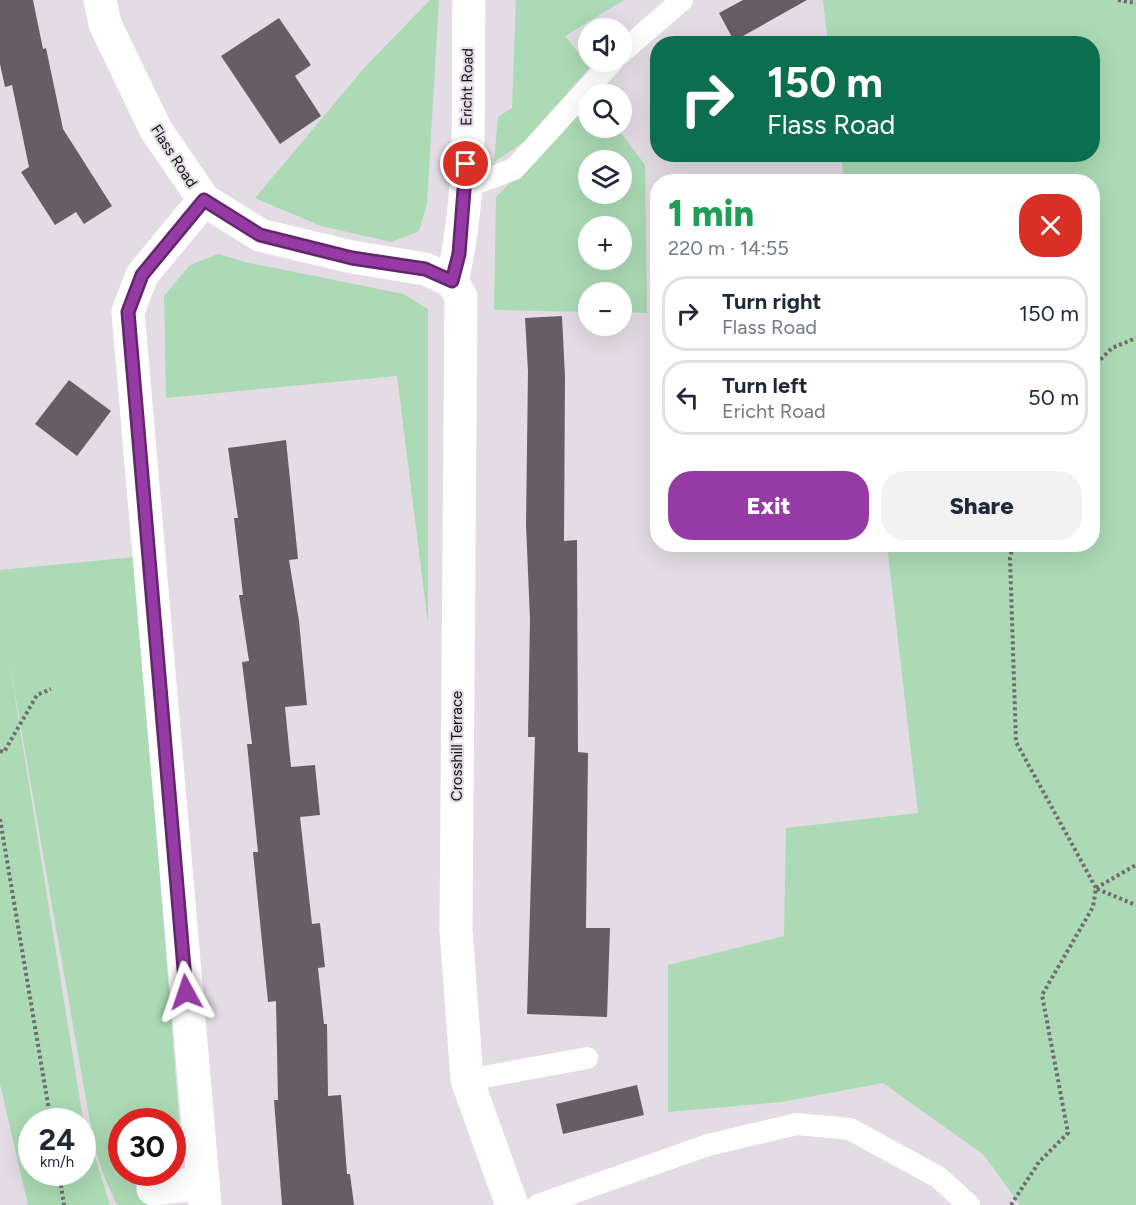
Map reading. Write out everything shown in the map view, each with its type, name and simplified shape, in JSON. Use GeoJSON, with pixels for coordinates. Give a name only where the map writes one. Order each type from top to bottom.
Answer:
{"type":"FeatureCollection","features":[{"type":"Feature","properties":{"kind":"street","name":"Flass Road"},"geometry":{"type":"LineString","coordinates":[[100,0],[105,24],[156,130],[204,200],[260,235],[352,258],[425,269],[452,281]]}},
{"type":"Feature","properties":{"kind":"street","name":"Ericht Road"},"geometry":{"type":"LineString","coordinates":[[452,281],[459,254],[466,187],[469,0]]}},
{"type":"Feature","properties":{"kind":"street"},"geometry":{"type":"LineString","coordinates":[[153,1189],[204,1194],[128,312],[142,275],[204,200]]}},
{"type":"Feature","properties":{"kind":"street","name":"Crosshill Terrace"},"geometry":{"type":"LineString","coordinates":[[452,281],[461,297],[456,929],[467,1080],[512,1205]]}},
{"type":"Feature","properties":{"kind":"lane"},"geometry":{"type":"LineString","coordinates":[[632,43],[682,0]]}},
{"type":"Feature","properties":{"kind":"lane"},"geometry":{"type":"LineString","coordinates":[[466,187],[514,169],[603,72]]}},
{"type":"Feature","properties":{"kind":"lane"},"geometry":{"type":"LineString","coordinates":[[467,1080],[587,1058]]}},
{"type":"Feature","properties":{"kind":"lane"},"geometry":{"type":"LineString","coordinates":[[538,1205],[708,1145],[797,1124],[850,1129],[938,1177],[969,1205]]}},
{"type":"Feature","properties":{"kind":"path"},"geometry":{"type":"LineString","coordinates":[[1118,0],[1136,3]]}},
{"type":"Feature","properties":{"kind":"path"},"geometry":{"type":"LineString","coordinates":[[1100,360],[1112,348],[1136,338]]}},
{"type":"Feature","properties":{"kind":"path"},"geometry":{"type":"LineString","coordinates":[[1011,552],[1016,742],[1096,888],[1093,908],[1042,995],[1068,1133],[1039,1162],[1011,1205]]}},
{"type":"Feature","properties":{"kind":"path"},"geometry":{"type":"LineString","coordinates":[[0,752],[4,752],[37,695],[51,688]]}},
{"type":"Feature","properties":{"kind":"path"},"geometry":{"type":"LineString","coordinates":[[0,819],[49,1108]]}},
{"type":"Feature","properties":{"kind":"path"},"geometry":{"type":"LineString","coordinates":[[1096,888],[1136,866]]}},
{"type":"Feature","properties":{"kind":"path"},"geometry":{"type":"LineString","coordinates":[[1096,888],[1136,905]]}},
{"type":"Feature","properties":{"kind":"path"},"geometry":{"type":"LineString","coordinates":[[61,1186],[64,1205]]}},
{"type":"Feature","properties":{"kind":"green space"},"geometry":{"type":"Polygon","coordinates":[[[430,0],[439,0],[427,204],[419,231],[392,242],[321,226],[255,198],[365,67],[430,0]]]}},
{"type":"Feature","properties":{"kind":"green space"},"geometry":{"type":"Polygon","coordinates":[[[516,0],[624,0],[594,18],[578,18],[578,28],[565,36],[578,52],[578,72],[586,72],[524,142],[494,162],[498,117],[512,108],[516,0]]]}},
{"type":"Feature","properties":{"kind":"green space"},"geometry":{"type":"Polygon","coordinates":[[[823,0],[1136,0],[1136,1205],[1020,1205],[984,1155],[883,1083],[781,1102],[668,1112],[668,965],[784,936],[786,828],[918,813],[888,552],[1100,552],[1100,174],[843,174],[842,162],[1100,162],[1100,36],[827,36],[823,0]]]}},
{"type":"Feature","properties":{"kind":"green space"},"geometry":{"type":"Polygon","coordinates":[[[578,115],[578,138],[625,138],[645,165],[647,313],[632,312],[632,282],[578,282],[578,312],[494,310],[496,197],[578,115]]]}},
{"type":"Feature","properties":{"kind":"green space"},"geometry":{"type":"Polygon","coordinates":[[[218,254],[245,262],[403,294],[428,309],[428,624],[397,376],[166,398],[164,296],[190,265],[218,254]]]}},
{"type":"Feature","properties":{"kind":"green space"},"geometry":{"type":"Polygon","coordinates":[[[135,557],[178,1108],[108,1108],[108,1185],[96,1151],[96,1108],[88,1108],[8,654],[81,1108],[18,1108],[18,1162],[0,1084],[0,570],[135,557]]]}},
{"type":"Feature","properties":{"kind":"green space"},"geometry":{"type":"Polygon","coordinates":[[[96,1160],[110,1205],[28,1205],[24,1186],[96,1186],[96,1160]]]}},
{"type":"Feature","properties":{"kind":"green space"},"geometry":{"type":"Polygon","coordinates":[[[108,1186],[136,1186],[143,1202],[151,1205],[117,1205],[108,1186]]]}},
{"type":"Feature","properties":{"kind":"building"},"geometry":{"type":"Polygon","coordinates":[[[0,0],[33,0],[63,129],[112,206],[84,224],[76,212],[55,225],[21,172],[29,167],[12,85],[5,87],[0,64],[0,0]]]}},
{"type":"Feature","properties":{"kind":"building"},"geometry":{"type":"Polygon","coordinates":[[[743,0],[807,0],[743,36],[731,36],[719,13],[743,0]]]}},
{"type":"Feature","properties":{"kind":"building"},"geometry":{"type":"Polygon","coordinates":[[[279,18],[311,65],[295,76],[321,116],[280,144],[221,56],[279,18]]]}},
{"type":"Feature","properties":{"kind":"building"},"geometry":{"type":"Polygon","coordinates":[[[562,316],[565,377],[564,541],[577,540],[578,752],[588,753],[586,928],[610,928],[607,1017],[527,1014],[535,737],[528,737],[530,619],[526,525],[528,371],[525,318],[562,316]]]}},
{"type":"Feature","properties":{"kind":"building"},"geometry":{"type":"Polygon","coordinates":[[[69,380],[111,411],[77,456],[35,424],[69,380]]]}},
{"type":"Feature","properties":{"kind":"building"},"geometry":{"type":"Polygon","coordinates":[[[286,440],[298,559],[289,560],[299,621],[307,705],[285,707],[291,767],[315,765],[320,815],[300,817],[312,924],[320,923],[325,967],[318,968],[324,1024],[327,1024],[328,1096],[341,1095],[347,1174],[350,1174],[354,1205],[282,1205],[274,1100],[278,1100],[276,1001],[268,1002],[253,852],[258,852],[247,744],[252,744],[242,662],[249,661],[239,595],[243,595],[234,518],[238,518],[228,448],[286,440]]]}},
{"type":"Feature","properties":{"kind":"building"},"geometry":{"type":"Polygon","coordinates":[[[637,1085],[644,1115],[563,1134],[556,1104],[637,1085]]]}},
{"type":"Feature","properties":{"kind":"route"},"geometry":{"type":"LineString","coordinates":[[186,992],[128,312],[142,275],[204,200],[260,235],[352,258],[425,269],[452,281],[459,254],[466,164]]}}]}
